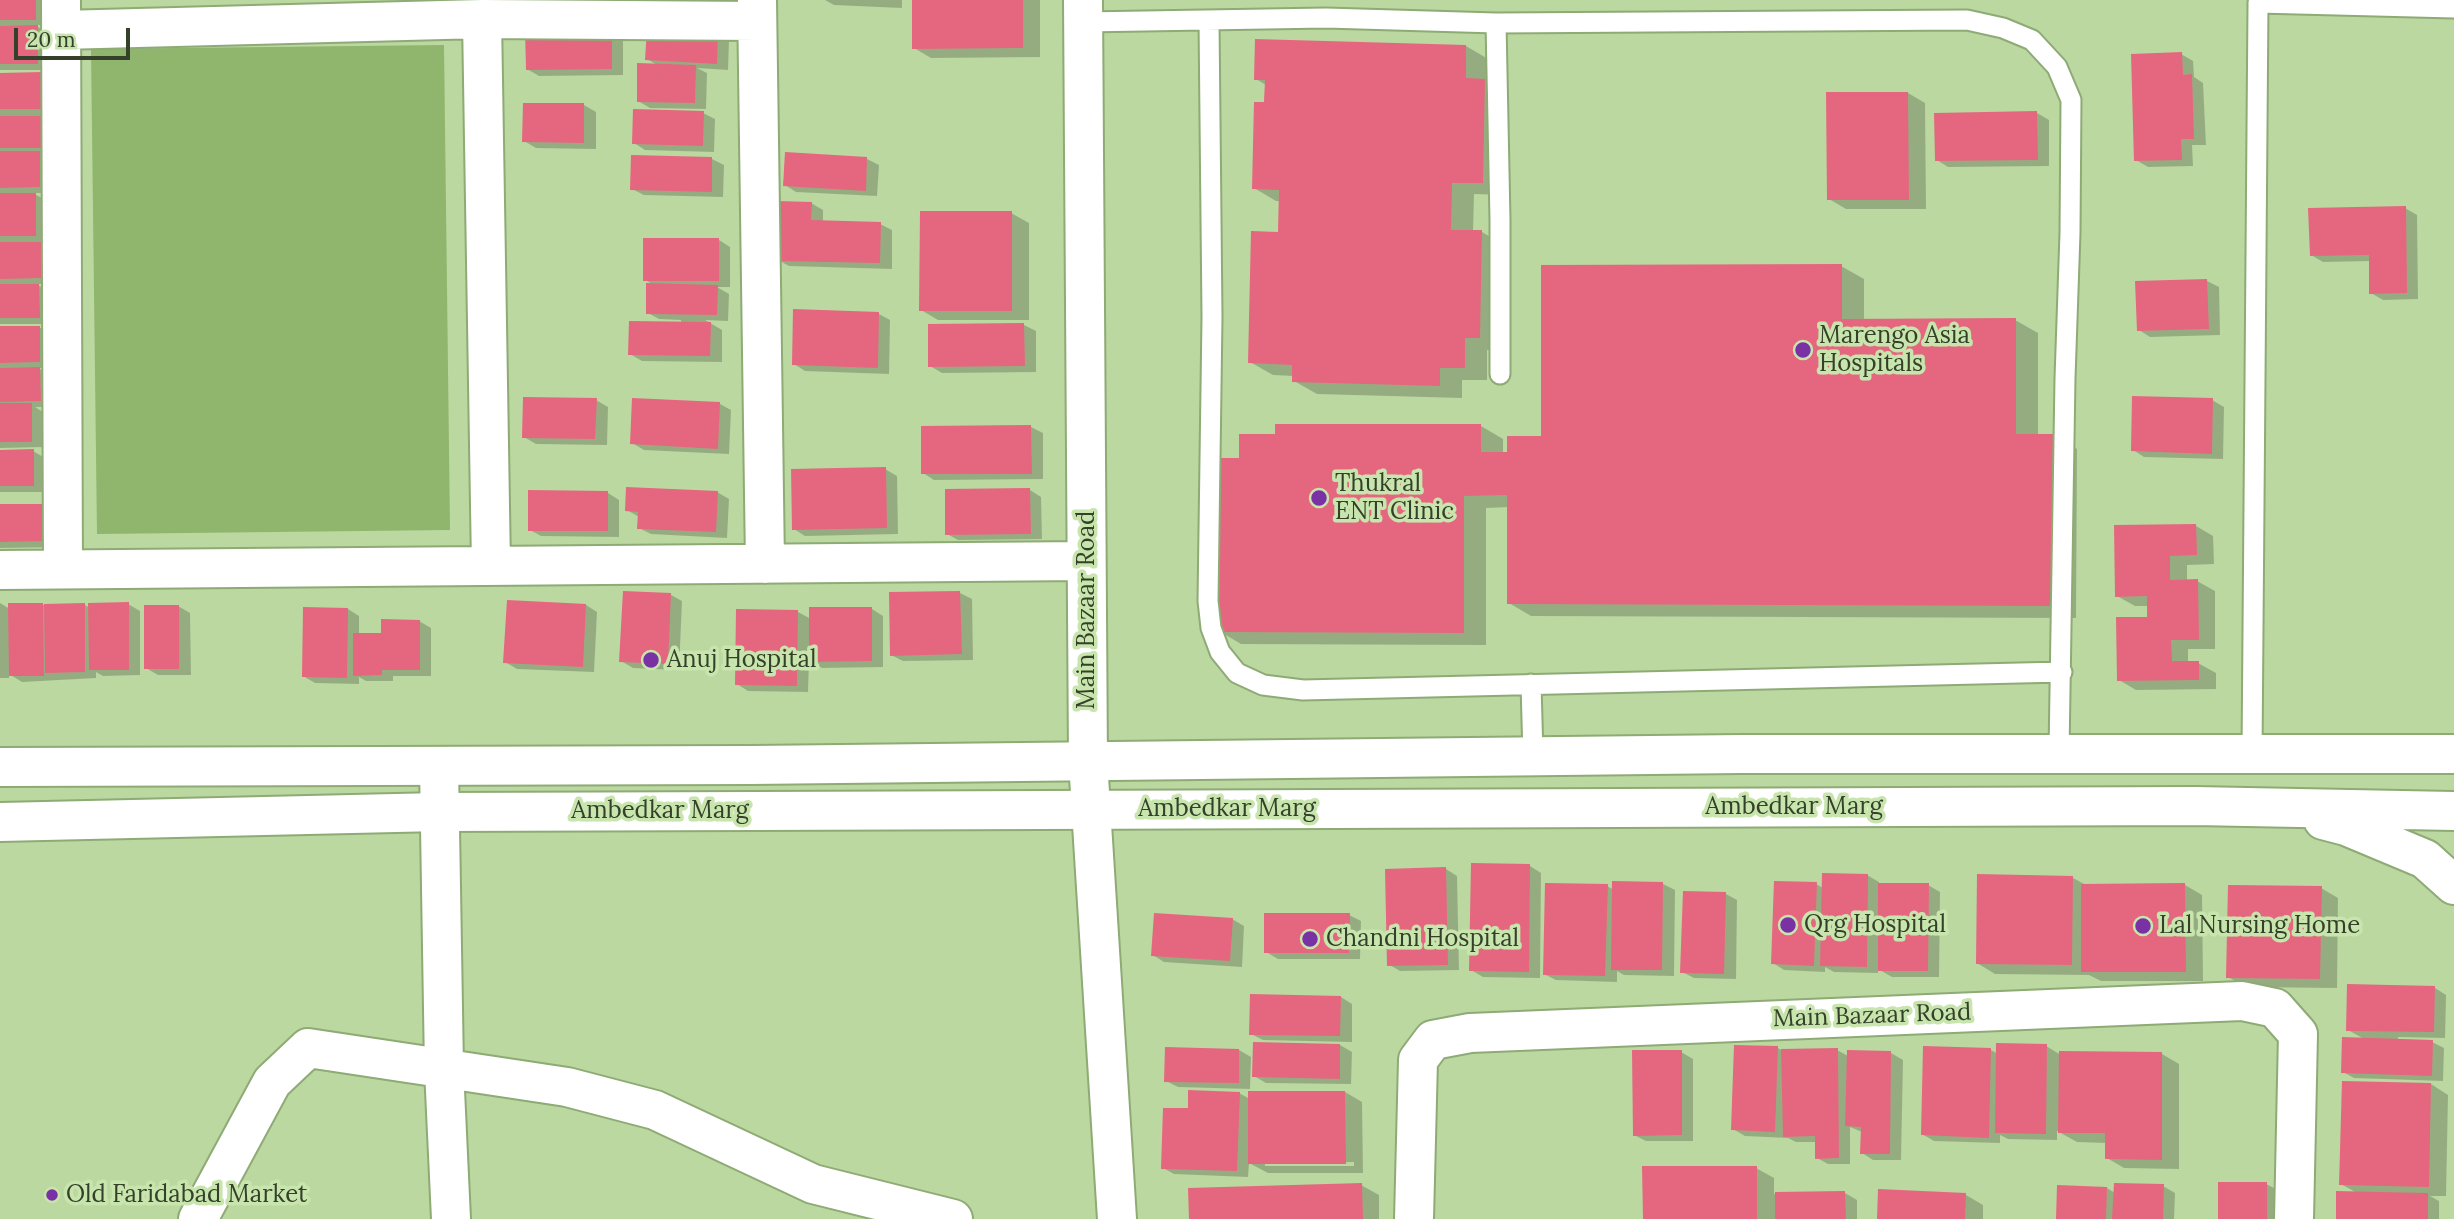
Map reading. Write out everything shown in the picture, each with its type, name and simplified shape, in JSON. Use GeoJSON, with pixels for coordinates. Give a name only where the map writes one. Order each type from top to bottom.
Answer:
{"type":"FeatureCollection","features":[{"type":"Feature","properties":{"kind":"street"},"geometry":{"type":"LineString","coordinates":[[62,569],[61,15],[482,19],[757,10],[765,564]]}},
{"type":"Feature","properties":{"kind":"street","name":"Main Bazaar Road"},"geometry":{"type":"LineString","coordinates":[[1084,11],[1088,761],[1117,1219]]}},
{"type":"Feature","properties":{"kind":"street"},"geometry":{"type":"LineString","coordinates":[[482,19],[491,566]]}},
{"type":"Feature","properties":{"kind":"street"},"geometry":{"type":"LineString","coordinates":[[0,569],[1086,561]]}},
{"type":"Feature","properties":{"kind":"street","name":"Ambedkar Marg"},"geometry":{"type":"LineString","coordinates":[[0,767],[2451,751]]}},
{"type":"Feature","properties":{"kind":"street"},"geometry":{"type":"LineString","coordinates":[[439,766],[444,1069],[451,1219]]}},
{"type":"Feature","properties":{"kind":"street","name":"Ambedkar Marg"},"geometry":{"type":"LineString","coordinates":[[0,822],[440,812],[1091,809],[2272,807],[2454,811]]}},
{"type":"Feature","properties":{"kind":"street"},"geometry":{"type":"LineString","coordinates":[[2272,807],[2346,826],[2425,859],[2454,885]]}},
{"type":"Feature","properties":{"kind":"street","name":"Main Bazaar Road"},"geometry":{"type":"LineString","coordinates":[[1413,1219],[1418,1060],[1433,1040],[1470,1033],[2242,1001],[2275,1009],[2298,1034],[2294,1219]]}},
{"type":"Feature","properties":{"kind":"street"},"geometry":{"type":"LineString","coordinates":[[198,1219],[272,1082],[309,1048],[567,1087],[655,1110],[813,1184],[953,1219]]}},
{"type":"Feature","properties":{"kind":"lane"},"geometry":{"type":"LineString","coordinates":[[2252,754],[2258,3],[2454,8]]}},
{"type":"Feature","properties":{"kind":"lane"},"geometry":{"type":"LineString","coordinates":[[1084,11],[1209,20],[1326,18],[1496,23],[1967,20],[2003,28],[2032,40],[2057,67],[2071,100],[2059,753]]}},
{"type":"Feature","properties":{"kind":"lane"},"geometry":{"type":"LineString","coordinates":[[1209,20],[1212,317],[1208,601],[1211,628],[1220,653],[1237,673],[1263,685],[1303,690],[2062,672]]}},
{"type":"Feature","properties":{"kind":"lane"},"geometry":{"type":"LineString","coordinates":[[1496,23],[1500,374]]}},
{"type":"Feature","properties":{"kind":"lane"},"geometry":{"type":"LineString","coordinates":[[1531,684],[1533,756]]}},
{"type":"Feature","properties":{"kind":"green space"},"geometry":{"type":"Polygon","coordinates":[[[444,45],[450,530],[97,534],[91,49],[444,45]]]}},
{"type":"Feature","properties":{"kind":"building"},"geometry":{"type":"Polygon","coordinates":[[[0,0],[36,0],[36,20],[0,20],[0,0]]]}},
{"type":"Feature","properties":{"kind":"building"},"geometry":{"type":"Polygon","coordinates":[[[912,0],[1023,0],[1023,48],[912,49],[912,0]]]}},
{"type":"Feature","properties":{"kind":"building"},"geometry":{"type":"Polygon","coordinates":[[[38,25],[38,64],[0,64],[0,26],[38,25]]]}},
{"type":"Feature","properties":{"kind":"building"},"geometry":{"type":"Polygon","coordinates":[[[612,27],[612,69],[526,70],[525,28],[612,27]]]}},
{"type":"Feature","properties":{"kind":"building"},"geometry":{"type":"Polygon","coordinates":[[[647,28],[718,32],[717,64],[645,60],[647,28]]]}},
{"type":"Feature","properties":{"kind":"building"},"geometry":{"type":"Polygon","coordinates":[[[1255,39],[1466,45],[1466,78],[1485,79],[1483,183],[1452,183],[1451,230],[1482,230],[1480,338],[1465,338],[1465,368],[1440,368],[1440,386],[1292,382],[1292,365],[1248,363],[1251,231],[1278,232],[1279,190],[1252,189],[1254,102],[1264,102],[1265,80],[1254,80],[1255,39]]]}},
{"type":"Feature","properties":{"kind":"building"},"geometry":{"type":"Polygon","coordinates":[[[2182,52],[2183,75],[2192,74],[2194,139],[2181,139],[2182,160],[2134,161],[2131,54],[2182,52]]]}},
{"type":"Feature","properties":{"kind":"building"},"geometry":{"type":"Polygon","coordinates":[[[637,63],[696,65],[695,103],[637,102],[637,63]]]}},
{"type":"Feature","properties":{"kind":"building"},"geometry":{"type":"Polygon","coordinates":[[[42,72],[42,109],[0,109],[0,73],[42,72]]]}},
{"type":"Feature","properties":{"kind":"building"},"geometry":{"type":"Polygon","coordinates":[[[1826,92],[1908,92],[1909,200],[1827,200],[1826,92]]]}},
{"type":"Feature","properties":{"kind":"building"},"geometry":{"type":"Polygon","coordinates":[[[523,103],[584,103],[584,143],[522,142],[523,103]]]}},
{"type":"Feature","properties":{"kind":"building"},"geometry":{"type":"Polygon","coordinates":[[[633,109],[704,111],[703,146],[632,144],[633,109]]]}},
{"type":"Feature","properties":{"kind":"building"},"geometry":{"type":"Polygon","coordinates":[[[2037,111],[2038,160],[1935,161],[1934,113],[2037,111]]]}},
{"type":"Feature","properties":{"kind":"building"},"geometry":{"type":"Polygon","coordinates":[[[0,116],[48,116],[48,148],[0,148],[0,116]]]}},
{"type":"Feature","properties":{"kind":"building"},"geometry":{"type":"Polygon","coordinates":[[[0,151],[40,151],[40,187],[0,188],[0,151]]]}},
{"type":"Feature","properties":{"kind":"building"},"geometry":{"type":"Polygon","coordinates":[[[785,152],[867,157],[866,191],[783,186],[785,152]]]}},
{"type":"Feature","properties":{"kind":"building"},"geometry":{"type":"Polygon","coordinates":[[[631,155],[712,157],[712,192],[630,190],[631,155]]]}},
{"type":"Feature","properties":{"kind":"building"},"geometry":{"type":"Polygon","coordinates":[[[0,193],[36,193],[36,236],[0,236],[0,193]]]}},
{"type":"Feature","properties":{"kind":"building"},"geometry":{"type":"Polygon","coordinates":[[[777,201],[812,202],[811,220],[881,222],[880,263],[776,261],[777,201]]]}},
{"type":"Feature","properties":{"kind":"building"},"geometry":{"type":"Polygon","coordinates":[[[2406,206],[2407,293],[2369,294],[2369,255],[2310,256],[2308,208],[2406,206]]]}},
{"type":"Feature","properties":{"kind":"building"},"geometry":{"type":"Polygon","coordinates":[[[920,211],[1012,211],[1012,311],[919,311],[920,211]]]}},
{"type":"Feature","properties":{"kind":"building"},"geometry":{"type":"Polygon","coordinates":[[[643,238],[719,238],[719,281],[643,281],[643,238]]]}},
{"type":"Feature","properties":{"kind":"building"},"geometry":{"type":"Polygon","coordinates":[[[0,242],[41,242],[42,278],[0,279],[0,242]]]}},
{"type":"Feature","properties":{"kind":"building"},"geometry":{"type":"Polygon","coordinates":[[[1842,264],[1842,319],[2016,318],[2016,434],[2054,434],[2054,606],[1507,604],[1507,495],[1464,496],[1464,633],[1217,632],[1217,458],[1239,458],[1239,434],[1275,434],[1275,424],[1481,424],[1481,452],[1507,452],[1507,436],[1541,436],[1541,265],[1842,264]]]}},
{"type":"Feature","properties":{"kind":"building"},"geometry":{"type":"Polygon","coordinates":[[[2207,279],[2209,329],[2137,331],[2135,281],[2207,279]]]}},
{"type":"Feature","properties":{"kind":"building"},"geometry":{"type":"Polygon","coordinates":[[[646,283],[718,285],[717,315],[646,314],[646,283]]]}},
{"type":"Feature","properties":{"kind":"building"},"geometry":{"type":"Polygon","coordinates":[[[0,284],[39,284],[40,318],[0,318],[0,284]]]}},
{"type":"Feature","properties":{"kind":"building"},"geometry":{"type":"Polygon","coordinates":[[[793,309],[879,312],[878,368],[792,365],[793,309]]]}},
{"type":"Feature","properties":{"kind":"building"},"geometry":{"type":"Polygon","coordinates":[[[629,321],[711,322],[710,356],[628,355],[629,321]]]}},
{"type":"Feature","properties":{"kind":"building"},"geometry":{"type":"Polygon","coordinates":[[[1024,323],[1025,366],[928,367],[928,324],[1024,323]]]}},
{"type":"Feature","properties":{"kind":"building"},"geometry":{"type":"Polygon","coordinates":[[[0,326],[40,326],[40,362],[0,363],[0,326]]]}},
{"type":"Feature","properties":{"kind":"building"},"geometry":{"type":"Polygon","coordinates":[[[40,367],[41,401],[0,402],[0,368],[40,367]]]}},
{"type":"Feature","properties":{"kind":"building"},"geometry":{"type":"Polygon","coordinates":[[[2132,396],[2213,398],[2212,454],[2131,451],[2132,396]]]}},
{"type":"Feature","properties":{"kind":"building"},"geometry":{"type":"Polygon","coordinates":[[[523,397],[597,398],[595,439],[522,438],[523,397]]]}},
{"type":"Feature","properties":{"kind":"building"},"geometry":{"type":"Polygon","coordinates":[[[632,398],[720,402],[718,449],[630,444],[632,398]]]}},
{"type":"Feature","properties":{"kind":"building"},"geometry":{"type":"Polygon","coordinates":[[[0,403],[32,403],[32,442],[0,442],[0,403]]]}},
{"type":"Feature","properties":{"kind":"building"},"geometry":{"type":"Polygon","coordinates":[[[1031,425],[1032,474],[921,474],[921,426],[1031,425]]]}},
{"type":"Feature","properties":{"kind":"building"},"geometry":{"type":"Polygon","coordinates":[[[34,449],[34,486],[0,486],[0,450],[34,449]]]}},
{"type":"Feature","properties":{"kind":"building"},"geometry":{"type":"Polygon","coordinates":[[[886,467],[887,528],[792,530],[791,469],[886,467]]]}},
{"type":"Feature","properties":{"kind":"building"},"geometry":{"type":"Polygon","coordinates":[[[626,487],[718,491],[716,532],[637,529],[638,512],[625,511],[626,487]]]}},
{"type":"Feature","properties":{"kind":"building"},"geometry":{"type":"Polygon","coordinates":[[[1030,488],[1031,534],[945,535],[945,489],[1030,488]]]}},
{"type":"Feature","properties":{"kind":"building"},"geometry":{"type":"Polygon","coordinates":[[[528,490],[608,491],[608,531],[528,531],[528,490]]]}},
{"type":"Feature","properties":{"kind":"building"},"geometry":{"type":"Polygon","coordinates":[[[0,504],[50,504],[51,541],[0,542],[0,504]]]}},
{"type":"Feature","properties":{"kind":"building"},"geometry":{"type":"Polygon","coordinates":[[[2196,524],[2197,555],[2170,556],[2170,580],[2198,579],[2199,640],[2171,640],[2172,661],[2199,661],[2199,680],[2117,681],[2116,617],[2147,617],[2147,596],[2115,597],[2114,525],[2196,524]]]}},
{"type":"Feature","properties":{"kind":"building"},"geometry":{"type":"Polygon","coordinates":[[[623,591],[671,593],[668,664],[619,662],[623,591]]]}},
{"type":"Feature","properties":{"kind":"building"},"geometry":{"type":"Polygon","coordinates":[[[960,591],[962,654],[890,656],[889,592],[960,591]]]}},
{"type":"Feature","properties":{"kind":"building"},"geometry":{"type":"Polygon","coordinates":[[[507,600],[586,604],[583,667],[503,663],[507,600]]]}},
{"type":"Feature","properties":{"kind":"building"},"geometry":{"type":"Polygon","coordinates":[[[129,602],[129,670],[89,670],[88,603],[129,602]]]}},
{"type":"Feature","properties":{"kind":"building"},"geometry":{"type":"Polygon","coordinates":[[[8,603],[43,603],[44,676],[9,676],[8,603]]]}},
{"type":"Feature","properties":{"kind":"building"},"geometry":{"type":"Polygon","coordinates":[[[85,603],[85,672],[45,673],[44,604],[85,603]]]}},
{"type":"Feature","properties":{"kind":"building"},"geometry":{"type":"Polygon","coordinates":[[[144,605],[179,605],[179,669],[144,669],[144,605]]]}},
{"type":"Feature","properties":{"kind":"building"},"geometry":{"type":"Polygon","coordinates":[[[303,607],[348,608],[347,678],[302,677],[303,607]]]}},
{"type":"Feature","properties":{"kind":"building"},"geometry":{"type":"Polygon","coordinates":[[[809,607],[872,607],[872,661],[809,662],[809,607]]]}},
{"type":"Feature","properties":{"kind":"building"},"geometry":{"type":"Polygon","coordinates":[[[736,609],[798,610],[797,686],[735,685],[736,609]]]}},
{"type":"Feature","properties":{"kind":"building"},"geometry":{"type":"Polygon","coordinates":[[[381,619],[420,620],[420,670],[382,670],[382,675],[353,676],[353,633],[381,633],[381,619]]]}},
{"type":"Feature","properties":{"kind":"building"},"geometry":{"type":"Polygon","coordinates":[[[1471,863],[1530,864],[1529,972],[1469,971],[1471,863]]]}},
{"type":"Feature","properties":{"kind":"building"},"geometry":{"type":"Polygon","coordinates":[[[1446,867],[1448,965],[1387,966],[1385,869],[1446,867]]]}},
{"type":"Feature","properties":{"kind":"building"},"geometry":{"type":"Polygon","coordinates":[[[1822,873],[1868,874],[1867,967],[1820,966],[1822,873]]]}},
{"type":"Feature","properties":{"kind":"building"},"geometry":{"type":"Polygon","coordinates":[[[1977,874],[2073,876],[2072,965],[1976,964],[1977,874]]]}},
{"type":"Feature","properties":{"kind":"building"},"geometry":{"type":"Polygon","coordinates":[[[1612,881],[1663,882],[1662,970],[1611,970],[1612,881]]]}},
{"type":"Feature","properties":{"kind":"building"},"geometry":{"type":"Polygon","coordinates":[[[1774,881],[1817,882],[1814,966],[1771,964],[1774,881]]]}},
{"type":"Feature","properties":{"kind":"building"},"geometry":{"type":"Polygon","coordinates":[[[1545,883],[1608,884],[1605,976],[1543,975],[1545,883]]]}},
{"type":"Feature","properties":{"kind":"building"},"geometry":{"type":"Polygon","coordinates":[[[1878,883],[1929,883],[1928,971],[1878,971],[1878,883]]]}},
{"type":"Feature","properties":{"kind":"building"},"geometry":{"type":"Polygon","coordinates":[[[2185,883],[2186,972],[2081,972],[2081,884],[2185,883]]]}},
{"type":"Feature","properties":{"kind":"building"},"geometry":{"type":"Polygon","coordinates":[[[2228,885],[2322,886],[2320,979],[2226,978],[2228,885]]]}},
{"type":"Feature","properties":{"kind":"building"},"geometry":{"type":"Polygon","coordinates":[[[1683,891],[1726,892],[1724,974],[1680,973],[1683,891]]]}},
{"type":"Feature","properties":{"kind":"building"},"geometry":{"type":"Polygon","coordinates":[[[1154,913],[1233,918],[1230,961],[1151,956],[1154,913]]]}},
{"type":"Feature","properties":{"kind":"building"},"geometry":{"type":"Polygon","coordinates":[[[1264,913],[1350,913],[1349,953],[1264,953],[1264,913]]]}},
{"type":"Feature","properties":{"kind":"building"},"geometry":{"type":"Polygon","coordinates":[[[2347,984],[2435,986],[2434,1032],[2346,1031],[2347,984]]]}},
{"type":"Feature","properties":{"kind":"building"},"geometry":{"type":"Polygon","coordinates":[[[1250,994],[1341,996],[1340,1036],[1249,1035],[1250,994]]]}},
{"type":"Feature","properties":{"kind":"building"},"geometry":{"type":"Polygon","coordinates":[[[2342,1037],[2433,1040],[2432,1076],[2341,1073],[2342,1037]]]}},
{"type":"Feature","properties":{"kind":"building"},"geometry":{"type":"Polygon","coordinates":[[[1253,1042],[1340,1044],[1340,1079],[1252,1077],[1253,1042]]]}},
{"type":"Feature","properties":{"kind":"building"},"geometry":{"type":"Polygon","coordinates":[[[1996,1043],[2047,1044],[2046,1134],[1995,1133],[1996,1043]]]}},
{"type":"Feature","properties":{"kind":"building"},"geometry":{"type":"Polygon","coordinates":[[[1734,1045],[1778,1046],[1775,1132],[1731,1130],[1734,1045]]]}},
{"type":"Feature","properties":{"kind":"building"},"geometry":{"type":"Polygon","coordinates":[[[1923,1046],[1991,1048],[1989,1138],[1921,1135],[1923,1046]]]}},
{"type":"Feature","properties":{"kind":"building"},"geometry":{"type":"Polygon","coordinates":[[[1165,1047],[1239,1049],[1239,1083],[1164,1082],[1165,1047]]]}},
{"type":"Feature","properties":{"kind":"building"},"geometry":{"type":"Polygon","coordinates":[[[1838,1048],[1839,1158],[1815,1159],[1815,1136],[1783,1137],[1781,1049],[1838,1048]]]}},
{"type":"Feature","properties":{"kind":"building"},"geometry":{"type":"Polygon","coordinates":[[[1632,1050],[1682,1050],[1682,1135],[1633,1136],[1632,1050]]]}},
{"type":"Feature","properties":{"kind":"building"},"geometry":{"type":"Polygon","coordinates":[[[1847,1050],[1891,1051],[1890,1154],[1860,1154],[1861,1127],[1845,1126],[1847,1050]]]}},
{"type":"Feature","properties":{"kind":"building"},"geometry":{"type":"Polygon","coordinates":[[[2059,1051],[2162,1052],[2162,1160],[2105,1159],[2105,1133],[2058,1133],[2059,1051]]]}},
{"type":"Feature","properties":{"kind":"building"},"geometry":{"type":"Polygon","coordinates":[[[2342,1081],[2431,1083],[2429,1187],[2339,1185],[2342,1081]]]}},
{"type":"Feature","properties":{"kind":"building"},"geometry":{"type":"Polygon","coordinates":[[[1188,1090],[1240,1092],[1237,1171],[1161,1169],[1163,1108],[1188,1108],[1188,1090]]]}},
{"type":"Feature","properties":{"kind":"building"},"geometry":{"type":"Polygon","coordinates":[[[1248,1091],[1345,1091],[1346,1164],[1248,1164],[1248,1091]]]}},
{"type":"Feature","properties":{"kind":"building"},"geometry":{"type":"Polygon","coordinates":[[[1642,1166],[1757,1166],[1757,1219],[1643,1219],[1642,1166]]]}},
{"type":"Feature","properties":{"kind":"building"},"geometry":{"type":"Polygon","coordinates":[[[2218,1182],[2267,1182],[2267,1219],[2218,1219],[2218,1182]]]}},
{"type":"Feature","properties":{"kind":"building"},"geometry":{"type":"Polygon","coordinates":[[[1362,1183],[1363,1219],[1189,1219],[1188,1188],[1362,1183]]]}},
{"type":"Feature","properties":{"kind":"building"},"geometry":{"type":"Polygon","coordinates":[[[2114,1183],[2164,1184],[2163,1219],[2112,1219],[2114,1183]]]}},
{"type":"Feature","properties":{"kind":"building"},"geometry":{"type":"Polygon","coordinates":[[[2057,1185],[2107,1187],[2106,1219],[2056,1219],[2057,1185]]]}},
{"type":"Feature","properties":{"kind":"building"},"geometry":{"type":"Polygon","coordinates":[[[1878,1189],[1966,1193],[1965,1219],[1877,1219],[1878,1189]]]}},
{"type":"Feature","properties":{"kind":"building"},"geometry":{"type":"Polygon","coordinates":[[[1845,1191],[1846,1219],[1775,1219],[1775,1192],[1845,1191]]]}},
{"type":"Feature","properties":{"kind":"building"},"geometry":{"type":"Polygon","coordinates":[[[2336,1191],[2428,1193],[2428,1219],[2336,1219],[2336,1191]]]}},
{"type":"Feature","properties":{"kind":"place","name":"Marengo Asia Hospitals"},"geometry":{"type":"Point","coordinates":[1803,350]}},
{"type":"Feature","properties":{"kind":"place","name":"Thukral ENT Clinic"},"geometry":{"type":"Point","coordinates":[1319,498]}},
{"type":"Feature","properties":{"kind":"place","name":"Anuj Hospital"},"geometry":{"type":"Point","coordinates":[651,660]}},
{"type":"Feature","properties":{"kind":"place","name":"Qrg Hospital"},"geometry":{"type":"Point","coordinates":[1788,925]}},
{"type":"Feature","properties":{"kind":"place","name":"Lal Nursing Home"},"geometry":{"type":"Point","coordinates":[2143,926]}},
{"type":"Feature","properties":{"kind":"place","name":"Chandni Hospital"},"geometry":{"type":"Point","coordinates":[1310,939]}},
{"type":"Feature","properties":{"kind":"place","name":"Old Faridabad Market"},"geometry":{"type":"Point","coordinates":[52,1195]}}]}
